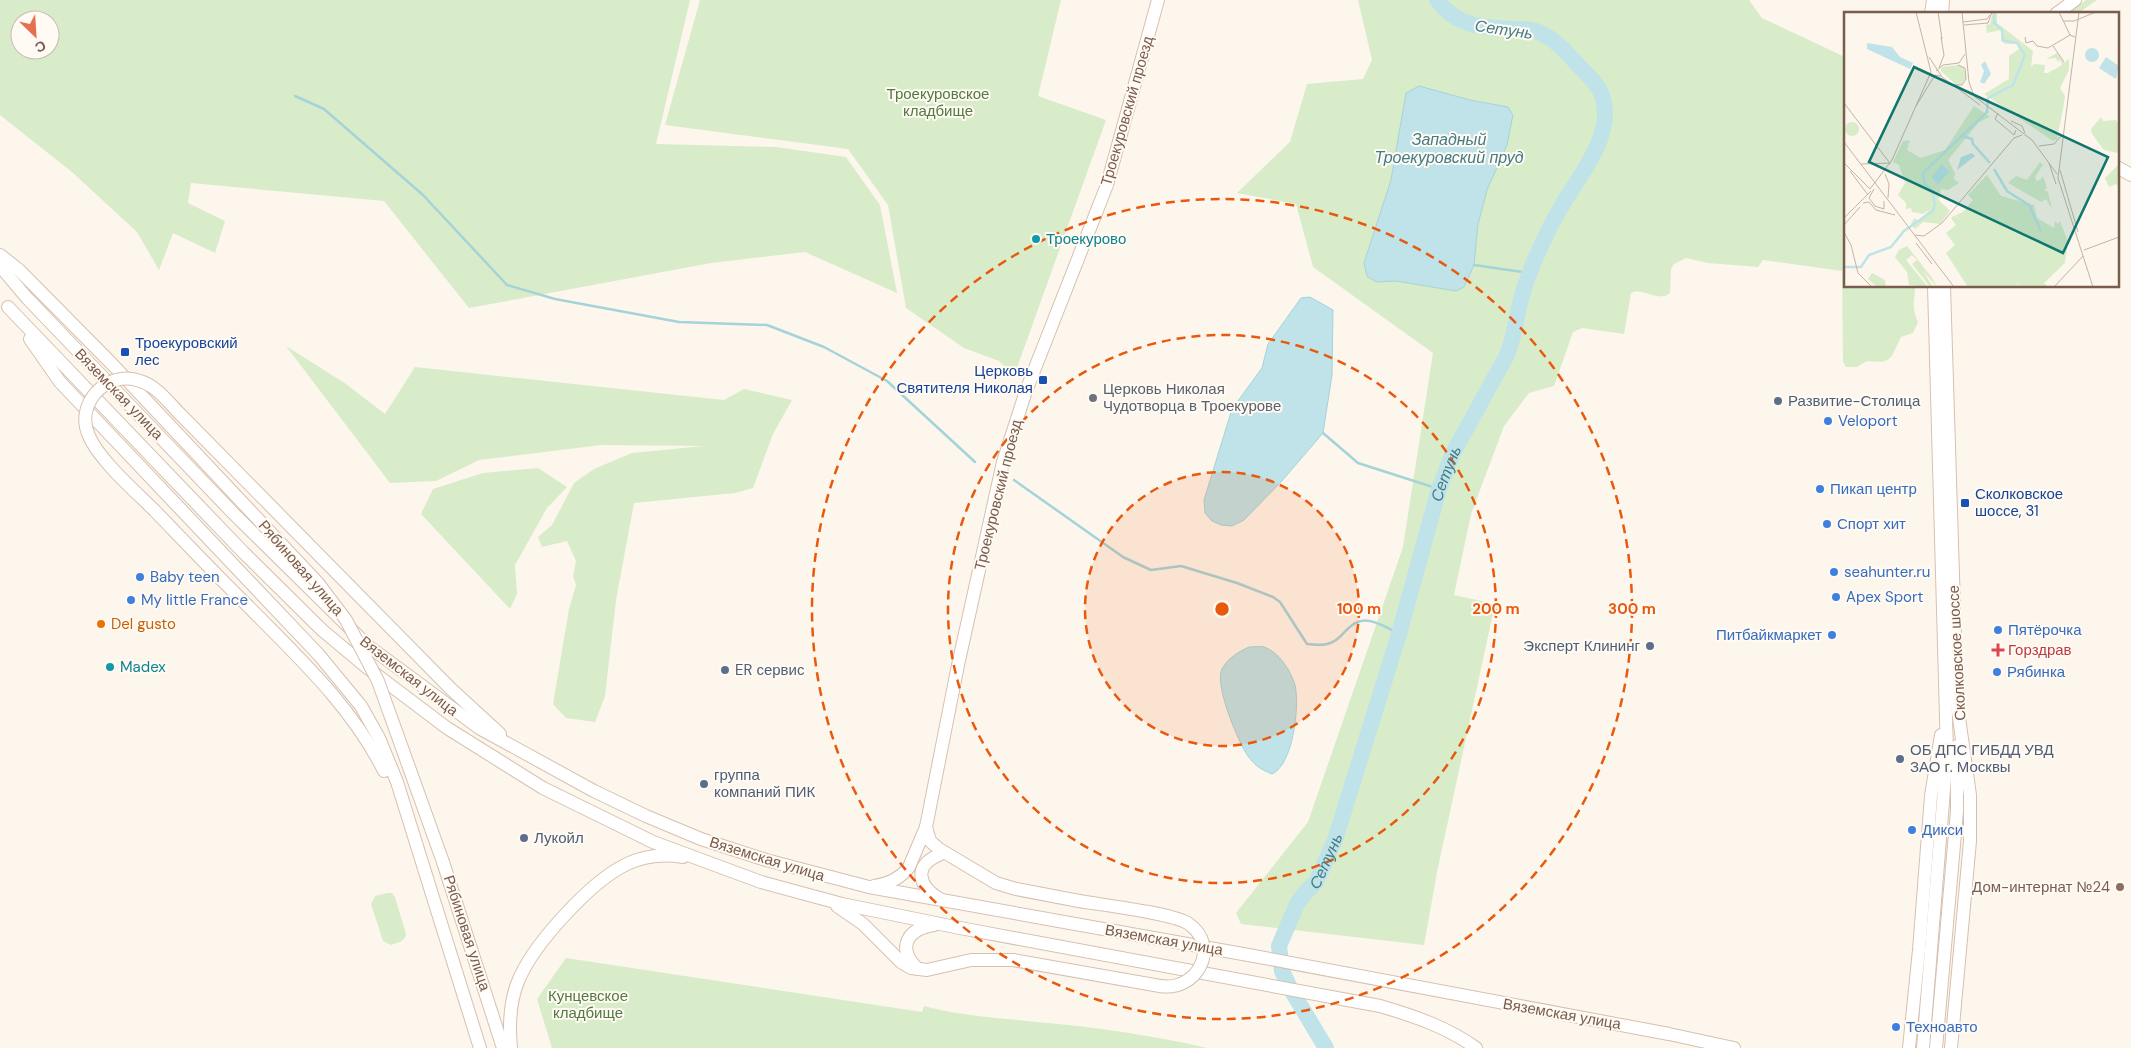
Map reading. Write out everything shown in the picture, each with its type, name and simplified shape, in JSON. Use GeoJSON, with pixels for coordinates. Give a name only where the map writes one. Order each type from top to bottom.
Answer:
{"type":"FeatureCollection","features":[{"type":"Feature","properties":{"kind":"main road","name":"Троекуровский проезд"},"geometry":{"type":"LineString","coordinates":[[905,872],[909,867],[926,827],[958,665],[1003,462],[1026,391],[1107,185],[1158,0]]}},
{"type":"Feature","properties":{"kind":"main road"},"geometry":{"type":"LineString","coordinates":[[2059,12],[2075,0]]}},
{"type":"Feature","properties":{"kind":"main road"},"geometry":{"type":"LineString","coordinates":[[2118,168],[2131,175]]}},
{"type":"Feature","properties":{"kind":"main road","name":"Рябиновая улица"},"geometry":{"type":"LineString","coordinates":[[0,255],[19,270],[112,364],[318,583],[346,620],[378,681],[443,862],[503,1048]]}},
{"type":"Feature","properties":{"kind":"main road","name":"Вяземская улица"},"geometry":{"type":"LineString","coordinates":[[0,266],[27,298],[234,514],[367,645],[479,728],[637,812],[701,839],[766,860],[869,887],[944,902],[1254,956],[1669,1034],[1734,1048]]}},
{"type":"Feature","properties":{"kind":"main road","name":"Сколковское шоссе"},"geometry":{"type":"LineString","coordinates":[[1934,288],[1946,680]]}},
{"type":"Feature","properties":{"kind":"main road","name":"Сколковское шоссе"},"geometry":{"type":"LineString","coordinates":[[1944,288],[1957,704],[1970,795],[1970,842],[1951,1048]]}},
{"type":"Feature","properties":{"kind":"main road","name":"Рябиновая улица"},"geometry":{"type":"LineString","coordinates":[[4,303],[60,382],[343,682],[361,706],[379,738],[397,782],[480,1048]]}},
{"type":"Feature","properties":{"kind":"main road","name":"Вяземская улица"},"geometry":{"type":"LineString","coordinates":[[4,303],[293,602],[365,666],[447,728],[543,788],[653,842],[761,882],[824,899],[940,924],[1380,1006],[1420,1018],[1463,1039],[1476,1048]]}},
{"type":"Feature","properties":{"kind":"main road"},"geometry":{"type":"LineString","coordinates":[[406,814],[373,748],[338,700],[310,668],[96,449],[86,429],[85,415],[89,401],[98,389],[117,379],[131,378],[151,386],[451,689],[521,752]]}},
{"type":"Feature","properties":{"kind":"main road"},"geometry":{"type":"LineString","coordinates":[[1936,1048],[1947,753],[1946,680]]}},
{"type":"Feature","properties":{"kind":"main road"},"geometry":{"type":"LineString","coordinates":[[1909,1048],[1920,950],[1931,796],[1946,680]]}},
{"type":"Feature","properties":{"kind":"main road"},"geometry":{"type":"LineString","coordinates":[[1923,1048],[1957,811],[1957,704]]}},
{"type":"Feature","properties":{"kind":"main road"},"geometry":{"type":"LineString","coordinates":[[930,808],[934,832],[948,856]]}},
{"type":"Feature","properties":{"kind":"main road"},"geometry":{"type":"LineString","coordinates":[[824,899],[863,924],[901,962],[911,968],[920,970],[934,969],[971,960],[1013,960],[1172,987],[1184,984],[1197,972],[1202,961],[1203,949],[1200,938],[1193,928],[1177,919],[1016,889],[996,883],[948,856],[930,841],[926,827]]}},
{"type":"Feature","properties":{"kind":"main road"},"geometry":{"type":"LineString","coordinates":[[926,827],[921,877],[924,887],[944,902]]}},
{"type":"Feature","properties":{"kind":"main road"},"geometry":{"type":"LineString","coordinates":[[511,1048],[511,1016],[517,984],[528,961],[542,941],[591,889],[605,877],[627,864],[647,857],[676,856],[705,860]]}},
{"type":"Feature","properties":{"kind":"main road"},"geometry":{"type":"LineString","coordinates":[[869,887],[891,882],[922,860],[948,856]]}},
{"type":"Feature","properties":{"kind":"main road"},"geometry":{"type":"LineString","coordinates":[[921,877],[924,866],[948,856]]}},
{"type":"Feature","properties":{"kind":"main road"},"geometry":{"type":"LineString","coordinates":[[920,970],[911,962],[907,954],[906,945],[908,937],[922,927],[940,924]]}},
{"type":"Feature","properties":{"kind":"green space"},"geometry":{"type":"Polygon","coordinates":[[[0,0],[690,0],[656,144],[776,147],[846,157],[880,205],[897,293],[805,252],[711,263],[469,308],[384,201],[191,183],[188,203],[225,221],[215,253],[173,233],[159,270],[137,232],[72,172],[0,115],[0,0]]]}},
{"type":"Feature","properties":{"kind":"green space","name":"Троекуровское кладбище"},"geometry":{"type":"Polygon","coordinates":[[[700,0],[1061,0],[1038,96],[1106,120],[1014,376],[999,361],[964,348],[906,308],[888,205],[848,149],[665,125],[700,0]]]}},
{"type":"Feature","properties":{"kind":"green space"},"geometry":{"type":"Polygon","coordinates":[[[1358,0],[1749,0],[1762,18],[1844,57],[1844,288],[1915,288],[1914,308],[1918,322],[1913,333],[1901,337],[1892,355],[1886,361],[1867,361],[1857,367],[1846,367],[1843,362],[1842,271],[1763,260],[1758,267],[1708,263],[1686,258],[1674,264],[1671,269],[1670,293],[1665,296],[1655,296],[1641,292],[1631,293],[1624,334],[1582,328],[1573,332],[1554,386],[1529,393],[1504,426],[1471,514],[1454,595],[1495,604],[1437,872],[1424,945],[1241,924],[1236,913],[1308,822],[1403,547],[1433,353],[1313,267],[1296,204],[1237,193],[1290,142],[1307,84],[1363,79],[1372,60],[1358,0]],[[1470,100],[1391,180],[1364,263],[1376,282],[1396,281],[1474,265],[1478,224],[1508,107],[1470,100]]]}},
{"type":"Feature","properties":{"kind":"green space"},"geometry":{"type":"Polygon","coordinates":[[[2086,0],[2097,0],[2080,12],[2069,12],[2086,0]]]}},
{"type":"Feature","properties":{"kind":"green space"},"geometry":{"type":"Polygon","coordinates":[[[286,346],[346,384],[385,414],[415,367],[724,400],[744,389],[792,400],[773,434],[753,488],[735,493],[634,503],[616,600],[605,696],[595,722],[566,718],[553,704],[569,609],[576,585],[573,576],[576,561],[567,541],[542,547],[538,537],[552,525],[574,483],[594,469],[632,453],[704,446],[601,445],[479,460],[436,481],[390,483],[286,346]]]}},
{"type":"Feature","properties":{"kind":"green space"},"geometry":{"type":"Polygon","coordinates":[[[538,468],[567,487],[547,508],[515,565],[517,594],[510,609],[421,514],[433,489],[483,473],[538,468]]]}},
{"type":"Feature","properties":{"kind":"green space"},"geometry":{"type":"Polygon","coordinates":[[[392,893],[395,897],[406,934],[403,940],[391,945],[383,941],[371,904],[375,896],[392,893]]]}},
{"type":"Feature","properties":{"kind":"green space","name":"Кунцевское кладбище"},"geometry":{"type":"Polygon","coordinates":[[[566,958],[922,1012],[924,1006],[994,1018],[1123,1032],[1207,1048],[552,1048],[537,999],[566,958]]]}},
{"type":"Feature","properties":{"kind":"water","name":"Западный Троекуровский пруд"},"geometry":{"type":"Polygon","coordinates":[[[1419,86],[1470,100],[1508,107],[1513,115],[1507,145],[1487,190],[1478,224],[1474,265],[1464,287],[1456,291],[1396,281],[1376,282],[1367,276],[1364,263],[1391,180],[1406,93],[1419,86]]]}},
{"type":"Feature","properties":{"kind":"water"},"geometry":{"type":"Polygon","coordinates":[[[1310,297],[1333,310],[1332,375],[1323,433],[1281,482],[1244,520],[1232,526],[1221,525],[1212,521],[1205,513],[1204,500],[1232,409],[1262,368],[1268,344],[1301,298],[1310,297]]]}},
{"type":"Feature","properties":{"kind":"water"},"geometry":{"type":"Polygon","coordinates":[[[1249,647],[1264,647],[1275,653],[1291,674],[1295,685],[1295,720],[1290,747],[1279,768],[1272,774],[1256,765],[1244,749],[1228,713],[1221,687],[1220,676],[1224,665],[1249,647]]]}},
{"type":"Feature","properties":{"kind":"waterway","name":"Сетунь"},"geometry":{"type":"LineString","coordinates":[[1326,1048],[1282,971],[1279,946],[1297,904],[1316,882],[1335,840],[1399,634],[1439,489],[1453,453],[1507,355],[1523,291],[1536,257],[1557,215],[1593,155],[1604,125],[1605,110],[1598,87],[1552,39],[1532,30],[1482,27],[1462,21],[1453,16],[1437,0]]}},
{"type":"Feature","properties":{"kind":"waterway"},"geometry":{"type":"LineString","coordinates":[[295,96],[324,109],[423,195],[507,285],[555,299],[679,322],[767,325],[824,347],[887,381],[975,462]]}},
{"type":"Feature","properties":{"kind":"waterway"},"geometry":{"type":"LineString","coordinates":[[1474,265],[1530,273]]}},
{"type":"Feature","properties":{"kind":"waterway"},"geometry":{"type":"LineString","coordinates":[[1323,433],[1358,463],[1439,489]]}},
{"type":"Feature","properties":{"kind":"waterway"},"geometry":{"type":"LineString","coordinates":[[1014,480],[1123,557],[1151,570],[1181,566],[1237,583],[1273,597],[1280,602],[1307,644],[1322,645],[1333,642],[1356,622],[1363,621],[1377,623],[1399,634]]}},
{"type":"Feature","properties":{"kind":"place","name":"Троекурово"},"geometry":{"type":"Point","coordinates":[1036,239]}},
{"type":"Feature","properties":{"kind":"place","name":"Троекуровский лес"},"geometry":{"type":"Point","coordinates":[125,352]}},
{"type":"Feature","properties":{"kind":"place","name":"Церковь Святителя Николая"},"geometry":{"type":"Point","coordinates":[1043,380]}},
{"type":"Feature","properties":{"kind":"place","name":"Церковь Николая Чудотворца в Троекурове"},"geometry":{"type":"Point","coordinates":[1093,398]}},
{"type":"Feature","properties":{"kind":"place","name":"Развитие-Столица"},"geometry":{"type":"Point","coordinates":[1778,401]}},
{"type":"Feature","properties":{"kind":"place","name":"Veloport"},"geometry":{"type":"Point","coordinates":[1828,421]}},
{"type":"Feature","properties":{"kind":"place","name":"Пикап центр"},"geometry":{"type":"Point","coordinates":[1820,489]}},
{"type":"Feature","properties":{"kind":"place","name":"Сколковское шоссе, 31"},"geometry":{"type":"Point","coordinates":[1965,503]}},
{"type":"Feature","properties":{"kind":"place","name":"Спорт хит"},"geometry":{"type":"Point","coordinates":[1827,524]}},
{"type":"Feature","properties":{"kind":"place","name":"seahunter.ru"},"geometry":{"type":"Point","coordinates":[1834,572]}},
{"type":"Feature","properties":{"kind":"place","name":"Baby teen"},"geometry":{"type":"Point","coordinates":[140,577]}},
{"type":"Feature","properties":{"kind":"place","name":"Apex Sport"},"geometry":{"type":"Point","coordinates":[1836,597]}},
{"type":"Feature","properties":{"kind":"place","name":"My little France"},"geometry":{"type":"Point","coordinates":[131,600]}},
{"type":"Feature","properties":{"kind":"place","name":"Del gusto"},"geometry":{"type":"Point","coordinates":[101,624]}},
{"type":"Feature","properties":{"kind":"place","name":"Пятёрочка"},"geometry":{"type":"Point","coordinates":[1998,630]}},
{"type":"Feature","properties":{"kind":"place","name":"Питбайкмаркет"},"geometry":{"type":"Point","coordinates":[1832,635]}},
{"type":"Feature","properties":{"kind":"place","name":"Эксперт Клининг"},"geometry":{"type":"Point","coordinates":[1650,646]}},
{"type":"Feature","properties":{"kind":"place","name":"Горздрав"},"geometry":{"type":"Point","coordinates":[1998,650]}},
{"type":"Feature","properties":{"kind":"place","name":"Madex"},"geometry":{"type":"Point","coordinates":[110,667]}},
{"type":"Feature","properties":{"kind":"place","name":"ER сервис"},"geometry":{"type":"Point","coordinates":[725,670]}},
{"type":"Feature","properties":{"kind":"place","name":"Рябинка"},"geometry":{"type":"Point","coordinates":[1997,672]}},
{"type":"Feature","properties":{"kind":"place","name":"ОБ ДПС ГИБДД УВД ЗАО г. Москвы"},"geometry":{"type":"Point","coordinates":[1900,759]}},
{"type":"Feature","properties":{"kind":"place","name":"группа компаний ПИК"},"geometry":{"type":"Point","coordinates":[704,784]}},
{"type":"Feature","properties":{"kind":"place","name":"Дикси"},"geometry":{"type":"Point","coordinates":[1912,830]}},
{"type":"Feature","properties":{"kind":"place","name":"Лукойл"},"geometry":{"type":"Point","coordinates":[524,838]}},
{"type":"Feature","properties":{"kind":"place","name":"Дом-интернат №24"},"geometry":{"type":"Point","coordinates":[2120,887]}},
{"type":"Feature","properties":{"kind":"place","name":"Техноавто"},"geometry":{"type":"Point","coordinates":[1896,1027]}}]}
